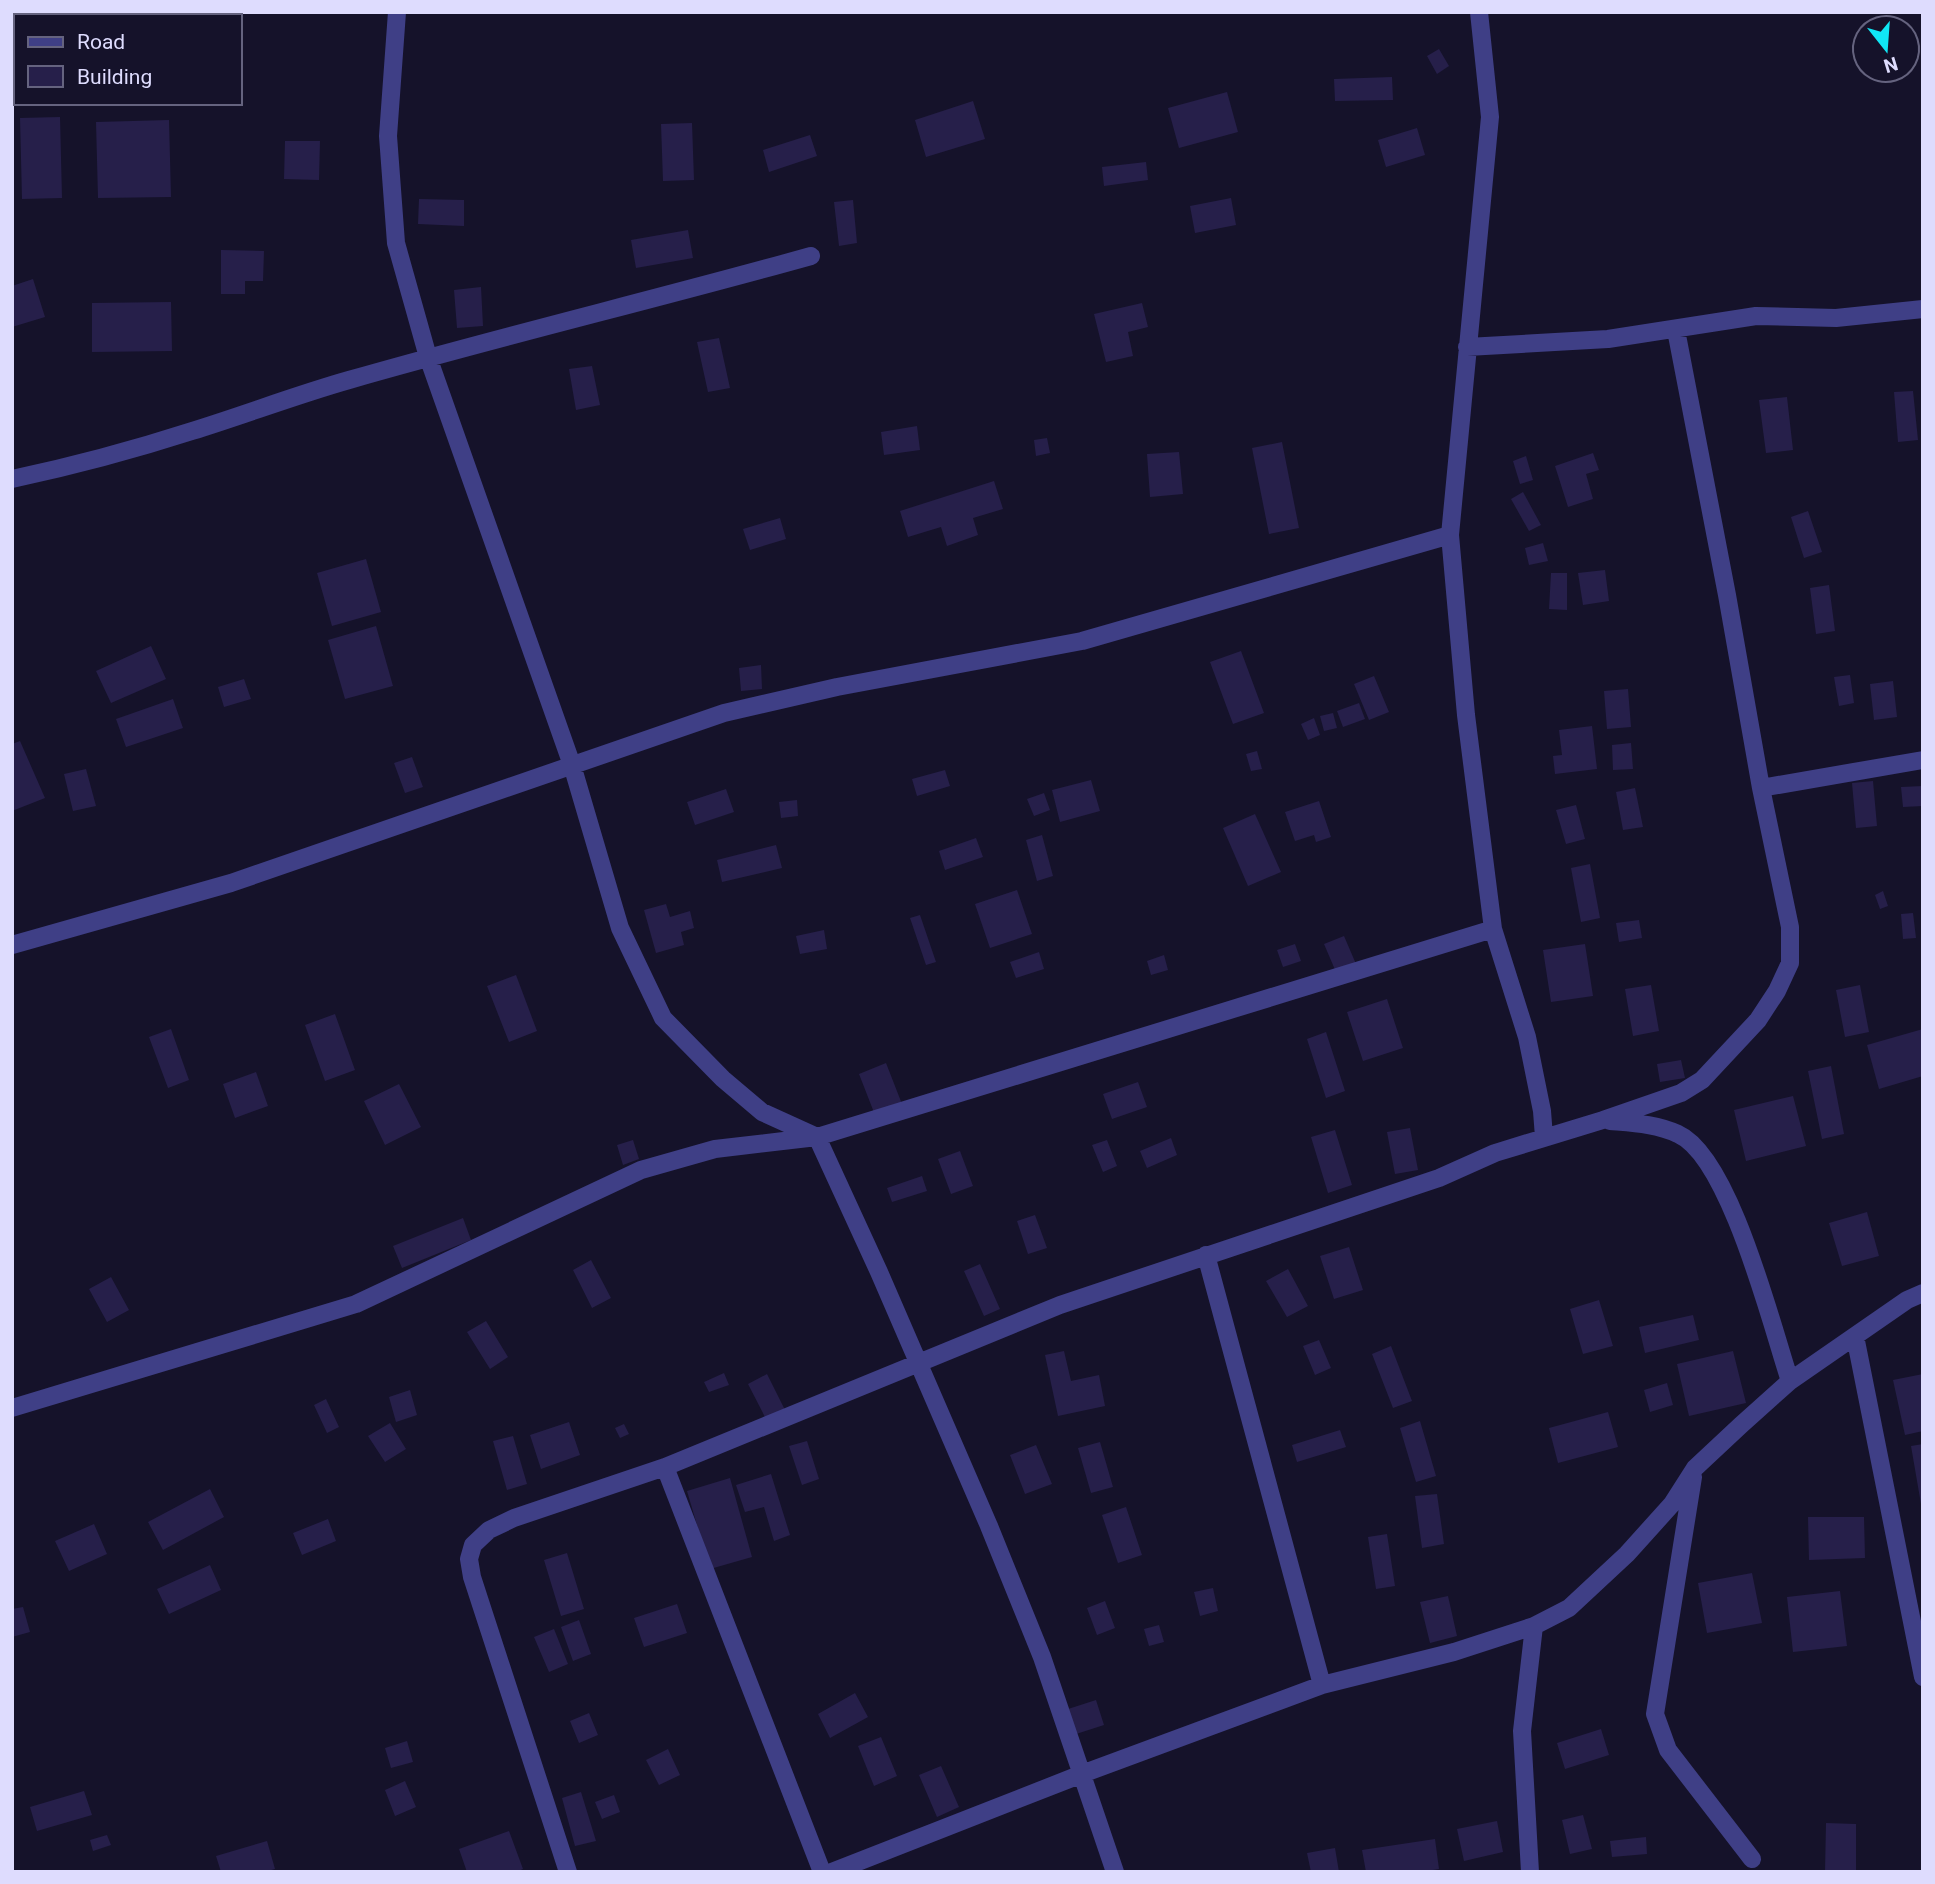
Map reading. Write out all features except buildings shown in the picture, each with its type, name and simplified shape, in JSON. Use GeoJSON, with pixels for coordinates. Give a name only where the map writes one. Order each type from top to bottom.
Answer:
{"type":"FeatureCollection","features":[{"type":"Feature","properties":{"kind":"street"},"geometry":{"type":"LineString","coordinates":[[397,12],[387,136],[396,243],[428,357],[572,765],[620,928],[663,1018],[723,1079],[762,1112],[817,1137],[879,1272],[989,1526],[1042,1657],[1115,1872]]}},
{"type":"Feature","properties":{"kind":"street"},"geometry":{"type":"LineString","coordinates":[[1479,12],[1490,117],[1450,536],[1466,715],[1493,929],[1527,1037],[1542,1111],[1544,1137]]}},
{"type":"Feature","properties":{"kind":"street"},"geometry":{"type":"LineString","coordinates":[[12,479],[52,471],[190,432],[428,357],[596,315],[811,256]]}},
{"type":"Feature","properties":{"kind":"street"},"geometry":{"type":"LineString","coordinates":[[1467,347],[1608,339],[1756,316],[1836,318],[1923,309]]}},
{"type":"Feature","properties":{"kind":"street"},"geometry":{"type":"LineString","coordinates":[[568,1872],[472,1577],[469,1559],[473,1545],[489,1530],[514,1518],[665,1466],[1060,1305],[1439,1178],[1495,1153],[1681,1093],[1702,1080],[1758,1020],[1777,991],[1790,962],[1790,927],[1761,788],[1676,330]]}},
{"type":"Feature","properties":{"kind":"street"},"geometry":{"type":"LineString","coordinates":[[12,945],[231,883],[724,713],[838,687],[1082,641],[1450,536]]}},
{"type":"Feature","properties":{"kind":"street"},"geometry":{"type":"LineString","coordinates":[[1761,788],[1923,760]]}},
{"type":"Feature","properties":{"kind":"street"},"geometry":{"type":"LineString","coordinates":[[12,1408],[356,1304],[641,1170],[715,1149],[817,1137],[1493,929]]}},
{"type":"Feature","properties":{"kind":"street"},"geometry":{"type":"LineString","coordinates":[[1603,1120],[1643,1124],[1680,1135],[1702,1153],[1720,1181],[1738,1227],[1790,1381]]}},
{"type":"Feature","properties":{"kind":"street"},"geometry":{"type":"LineString","coordinates":[[1206,1255],[1322,1685]]}},
{"type":"Feature","properties":{"kind":"street"},"geometry":{"type":"LineString","coordinates":[[832,1872],[1082,1774],[1322,1685],[1454,1652],[1534,1626],[1569,1608],[1627,1554],[1672,1504],[1695,1468],[1790,1381],[1907,1300],[1923,1293]]}},
{"type":"Feature","properties":{"kind":"street"},"geometry":{"type":"LineString","coordinates":[[1855,1336],[1923,1677]]}},
{"type":"Feature","properties":{"kind":"street"},"geometry":{"type":"LineString","coordinates":[[665,1466],[822,1872]]}},
{"type":"Feature","properties":{"kind":"street"},"geometry":{"type":"LineString","coordinates":[[1695,1468],[1654,1714],[1668,1750],[1752,1859]]}},
{"type":"Feature","properties":{"kind":"street"},"geometry":{"type":"LineString","coordinates":[[1530,1872],[1522,1731],[1534,1626]]}}]}
